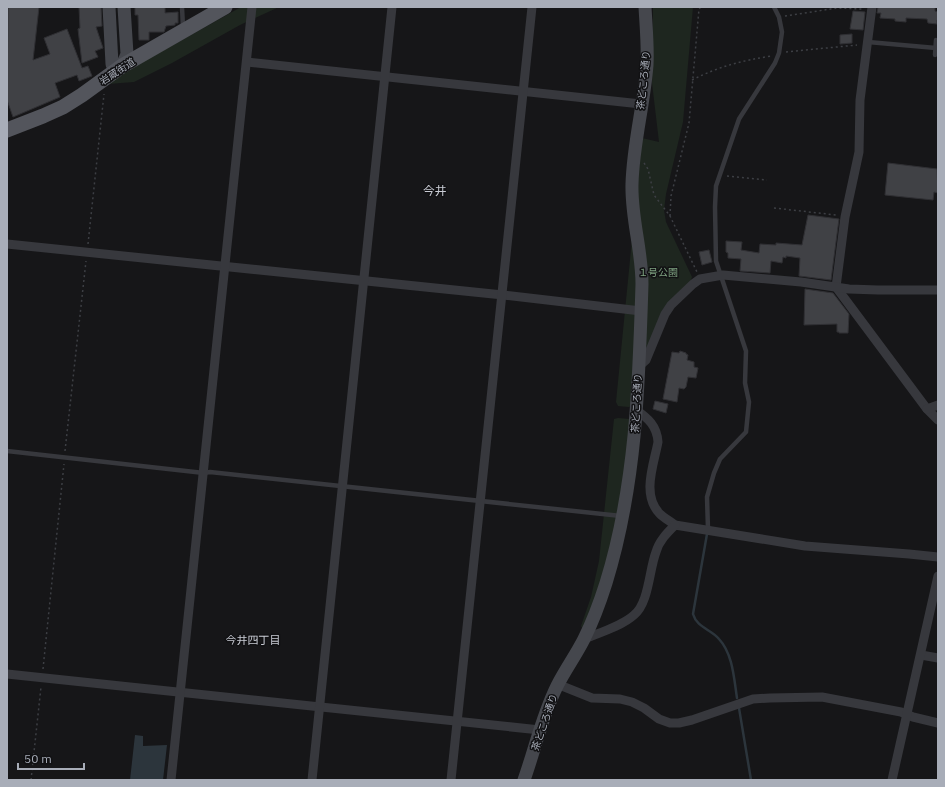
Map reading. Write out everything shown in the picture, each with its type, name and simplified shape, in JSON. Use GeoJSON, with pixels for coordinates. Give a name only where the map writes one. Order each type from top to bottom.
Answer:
{"type":"FeatureCollection","features":[{"type":"Feature","properties":{"kind":"main road","name":"岩蔵街道"},"geometry":{"type":"LineString","coordinates":[[7,130],[63,107],[82,96],[122,66],[183,32],[218,9]]}},
{"type":"Feature","properties":{"kind":"street"},"geometry":{"type":"LineString","coordinates":[[109,7],[112,64],[122,66],[127,54],[124,7]]}},
{"type":"Feature","properties":{"kind":"street"},"geometry":{"type":"LineString","coordinates":[[171,780],[252,7]]}},
{"type":"Feature","properties":{"kind":"street"},"geometry":{"type":"LineString","coordinates":[[312,780],[392,7]]}},
{"type":"Feature","properties":{"kind":"street"},"geometry":{"type":"LineString","coordinates":[[451,780],[532,7]]}},
{"type":"Feature","properties":{"kind":"street","name":"茶どころ通り"},"geometry":{"type":"LineString","coordinates":[[524,780],[550,702],[558,684],[584,640],[606,582],[628,495],[636,410],[641,311],[641,266],[632,197],[634,151],[647,65],[645,7]]}},
{"type":"Feature","properties":{"kind":"street"},"geometry":{"type":"LineString","coordinates":[[872,8],[860,100],[859,152],[845,217],[836,287],[927,408],[938,420]]}},
{"type":"Feature","properties":{"kind":"street"},"geometry":{"type":"LineString","coordinates":[[247,62],[523,90],[641,104]]}},
{"type":"Feature","properties":{"kind":"street"},"geometry":{"type":"LineString","coordinates":[[7,244],[503,295],[641,311]]}},
{"type":"Feature","properties":{"kind":"street"},"geometry":{"type":"LineString","coordinates":[[638,367],[646,360],[665,314],[671,305],[700,279],[720,276],[878,290],[938,290]]}},
{"type":"Feature","properties":{"kind":"street"},"geometry":{"type":"LineString","coordinates":[[927,408],[938,406]]}},
{"type":"Feature","properties":{"kind":"street"},"geometry":{"type":"LineString","coordinates":[[636,410],[648,418],[656,429],[658,435],[650,486],[651,498],[654,507],[660,514],[675,525],[708,529],[804,546],[938,557]]}},
{"type":"Feature","properties":{"kind":"street"},"geometry":{"type":"LineString","coordinates":[[584,640],[626,621],[638,611],[661,540],[675,525]]}},
{"type":"Feature","properties":{"kind":"street"},"geometry":{"type":"LineString","coordinates":[[892,780],[908,715],[938,576]]}},
{"type":"Feature","properties":{"kind":"street"},"geometry":{"type":"LineString","coordinates":[[921,655],[938,658]]}},
{"type":"Feature","properties":{"kind":"street"},"geometry":{"type":"LineString","coordinates":[[7,674],[540,730]]}},
{"type":"Feature","properties":{"kind":"street"},"geometry":{"type":"LineString","coordinates":[[558,684],[592,698],[620,699],[632,702],[644,708],[659,719],[670,723],[680,723],[692,720],[753,699],[822,697],[902,712],[938,723]]}},
{"type":"Feature","properties":{"kind":"lane"},"geometry":{"type":"LineString","coordinates":[[182,7],[183,32]]}},
{"type":"Feature","properties":{"kind":"lane"},"geometry":{"type":"LineString","coordinates":[[708,529],[707,497],[714,473],[720,459],[746,432],[749,402],[745,383],[746,351],[720,276],[716,254],[716,186],[739,119],[778,55],[782,32],[779,17],[774,7]]}},
{"type":"Feature","properties":{"kind":"lane"},"geometry":{"type":"LineString","coordinates":[[935,55],[936,40]]}},
{"type":"Feature","properties":{"kind":"lane"},"geometry":{"type":"LineString","coordinates":[[868,42],[936,48]]}},
{"type":"Feature","properties":{"kind":"lane"},"geometry":{"type":"LineString","coordinates":[[7,451],[204,473],[210,472],[623,516]]}},
{"type":"Feature","properties":{"kind":"path"},"geometry":{"type":"LineString","coordinates":[[670,216],[671,196],[689,123],[699,9],[702,7]]}},
{"type":"Feature","properties":{"kind":"path"},"geometry":{"type":"LineString","coordinates":[[779,17],[837,8],[872,8]]}},
{"type":"Feature","properties":{"kind":"path"},"geometry":{"type":"LineString","coordinates":[[31,780],[104,91],[100,82]]}},
{"type":"Feature","properties":{"kind":"path"},"geometry":{"type":"LineString","coordinates":[[634,151],[648,169],[654,195],[670,216],[700,279]]}},
{"type":"Feature","properties":{"kind":"path"},"geometry":{"type":"LineString","coordinates":[[719,176],[767,180]]}},
{"type":"Feature","properties":{"kind":"path"},"geometry":{"type":"LineString","coordinates":[[774,208],[845,217]]}},
{"type":"Feature","properties":{"kind":"green space"},"geometry":{"type":"Polygon","coordinates":[[[241,7],[279,7],[240,25],[172,63],[134,82],[108,84],[130,69],[241,7]]]}},
{"type":"Feature","properties":{"kind":"green space","name":"１号公園"},"geometry":{"type":"Polygon","coordinates":[[[653,7],[693,7],[683,122],[666,194],[664,210],[666,222],[692,277],[690,282],[663,309],[634,404],[629,407],[618,406],[616,402],[642,138],[659,142],[652,83],[653,7]]]}},
{"type":"Feature","properties":{"kind":"green space"},"geometry":{"type":"Polygon","coordinates":[[[614,419],[629,419],[633,423],[607,575],[583,630],[581,626],[591,597],[599,561],[614,419]]]}},
{"type":"Feature","properties":{"kind":"shaded area"},"geometry":{"type":"Polygon","coordinates":[[[135,735],[143,736],[143,746],[167,745],[163,780],[130,780],[135,735]]]}},
{"type":"Feature","properties":{"kind":"building"},"geometry":{"type":"Polygon","coordinates":[[[8,7],[39,7],[33,60],[50,54],[44,38],[67,29],[82,68],[88,66],[92,76],[79,81],[77,75],[55,83],[60,97],[13,117],[7,100],[8,7]]]}},
{"type":"Feature","properties":{"kind":"building"},"geometry":{"type":"Polygon","coordinates":[[[79,7],[101,7],[102,26],[96,27],[103,48],[95,51],[98,57],[82,63],[78,29],[80,28],[79,7]]]}},
{"type":"Feature","properties":{"kind":"building"},"geometry":{"type":"Polygon","coordinates":[[[135,7],[165,7],[165,13],[178,12],[178,23],[175,23],[175,25],[166,26],[164,32],[149,32],[149,40],[139,40],[138,15],[135,15],[135,7]]]}},
{"type":"Feature","properties":{"kind":"building"},"geometry":{"type":"Polygon","coordinates":[[[878,7],[935,7],[935,11],[938,12],[937,24],[928,23],[927,19],[906,18],[906,22],[895,21],[895,19],[880,18],[881,13],[877,13],[878,7]]]}},
{"type":"Feature","properties":{"kind":"building"},"geometry":{"type":"Polygon","coordinates":[[[853,11],[865,12],[863,30],[850,29],[853,11]]]}},
{"type":"Feature","properties":{"kind":"building"},"geometry":{"type":"Polygon","coordinates":[[[852,34],[852,43],[840,44],[840,35],[852,34]]]}},
{"type":"Feature","properties":{"kind":"building"},"geometry":{"type":"Polygon","coordinates":[[[888,163],[937,169],[938,193],[934,192],[933,200],[885,195],[888,163]]]}},
{"type":"Feature","properties":{"kind":"building"},"geometry":{"type":"Polygon","coordinates":[[[808,215],[839,219],[831,280],[799,276],[800,258],[786,256],[786,258],[783,257],[782,263],[771,261],[770,273],[740,271],[741,259],[728,258],[728,253],[726,252],[726,241],[742,242],[741,250],[759,253],[760,244],[776,245],[776,243],[802,245],[808,215]]]}},
{"type":"Feature","properties":{"kind":"building"},"geometry":{"type":"Polygon","coordinates":[[[709,250],[712,262],[702,265],[699,252],[709,250]]]}},
{"type":"Feature","properties":{"kind":"building"},"geometry":{"type":"Polygon","coordinates":[[[805,289],[833,293],[849,314],[848,333],[837,332],[837,324],[804,325],[805,289]]]}},
{"type":"Feature","properties":{"kind":"building"},"geometry":{"type":"Polygon","coordinates":[[[680,351],[686,353],[688,355],[687,360],[694,362],[694,367],[698,368],[696,378],[688,377],[686,387],[684,389],[679,388],[677,402],[663,399],[672,352],[679,353],[680,351]]]}},
{"type":"Feature","properties":{"kind":"building"},"geometry":{"type":"Polygon","coordinates":[[[655,401],[668,404],[666,413],[653,409],[655,401]]]}},
{"type":"Feature","properties":{"kind":"waterway"},"geometry":{"type":"LineString","coordinates":[[707,534],[693,614],[695,619],[716,636],[724,645],[730,659],[734,675],[737,698]]}},
{"type":"Feature","properties":{"kind":"waterway"},"geometry":{"type":"LineString","coordinates":[[739,708],[751,780]]}},
{"type":"Feature","properties":{"kind":"district","name":"今井"},"geometry":{"type":"Point","coordinates":[435,191]}},
{"type":"Feature","properties":{"kind":"district","name":"今井四丁目"},"geometry":{"type":"Point","coordinates":[253,640]}}]}
